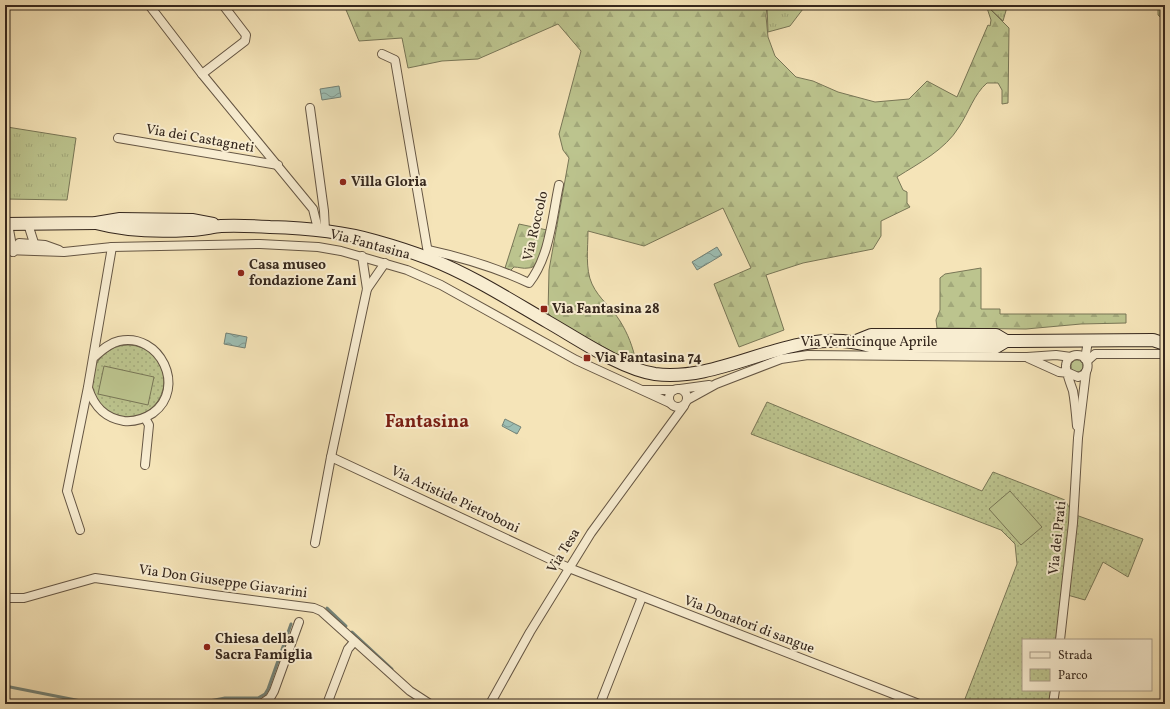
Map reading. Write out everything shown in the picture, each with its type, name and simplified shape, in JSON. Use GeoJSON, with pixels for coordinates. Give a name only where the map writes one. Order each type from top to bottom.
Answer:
{"type":"FeatureCollection","features":[{"type":"Feature","properties":{"kind":"street","name":"Via dei Castagneti"},"geometry":{"type":"LineString","coordinates":[[149,5],[202,74],[314,208],[322,230]]}},
{"type":"Feature","properties":{"kind":"street"},"geometry":{"type":"LineString","coordinates":[[202,74],[245,41],[246,35],[223,5]]}},
{"type":"Feature","properties":{"kind":"street","name":"Via Fantasina"},"geometry":{"type":"LineString","coordinates":[[9,251],[6,224],[96,223],[120,219],[184,220],[222,226],[322,230],[429,254],[395,60],[382,54]]}},
{"type":"Feature","properties":{"kind":"street"},"geometry":{"type":"LineString","coordinates":[[310,108],[324,211],[322,230]]}},
{"type":"Feature","properties":{"kind":"street","name":"Via dei Castagneti"},"geometry":{"type":"LineString","coordinates":[[118,138],[278,165]]}},
{"type":"Feature","properties":{"kind":"street","name":"Via Roccolo"},"geometry":{"type":"LineString","coordinates":[[429,254],[469,259],[499,269],[529,283],[538,271],[544,257],[558,185]]}},
{"type":"Feature","properties":{"kind":"street"},"geometry":{"type":"LineString","coordinates":[[28,224],[34,243]]}},
{"type":"Feature","properties":{"kind":"street","name":"Via Fantasina"},"geometry":{"type":"LineString","coordinates":[[9,251],[19,243],[34,243],[45,245],[64,252]]}},
{"type":"Feature","properties":{"kind":"street","name":"Via Fantasina"},"geometry":{"type":"LineString","coordinates":[[9,251],[64,252],[112,246],[260,244],[318,247],[362,256],[407,270],[441,285],[576,360],[671,404]]}},
{"type":"Feature","properties":{"kind":"street"},"geometry":{"type":"LineString","coordinates":[[80,530],[68,491],[94,357],[112,246]]}},
{"type":"Feature","properties":{"kind":"street","name":"Via Venticinque Aprile"},"geometry":{"type":"LineString","coordinates":[[429,254],[608,356],[654,374],[697,373],[723,367],[769,351],[794,345],[822,342],[856,341],[870,346],[996,347],[1006,341],[1070,342],[1153,340],[1165,344]]}},
{"type":"Feature","properties":{"kind":"street"},"geometry":{"type":"LineString","coordinates":[[315,543],[331,456],[367,289],[362,256]]}},
{"type":"Feature","properties":{"kind":"street"},"geometry":{"type":"LineString","coordinates":[[367,289],[385,263]]}},
{"type":"Feature","properties":{"kind":"street","name":"Via Venticinque Aprile"},"geometry":{"type":"LineString","coordinates":[[1153,340],[1165,334]]}},
{"type":"Feature","properties":{"kind":"street"},"geometry":{"type":"LineString","coordinates":[[88,387],[93,402],[103,413],[116,420],[131,422],[145,418],[158,409],[166,397],[168,389],[169,382],[167,367],[159,354],[148,345],[134,340],[119,341],[105,347],[94,357]]}},
{"type":"Feature","properties":{"kind":"street","name":"Via dei Prati"},"geometry":{"type":"LineString","coordinates":[[1060,639],[1073,515],[1078,438],[1086,372],[1088,367],[1086,360],[1088,341]]}},
{"type":"Feature","properties":{"kind":"street","name":"Via dei Prati"},"geometry":{"type":"LineString","coordinates":[[1070,342],[1072,356],[1066,363],[1073,394],[1078,438]]}},
{"type":"Feature","properties":{"kind":"street"},"geometry":{"type":"LineString","coordinates":[[1072,356],[1079,355],[1086,360],[1096,354],[1165,354]]}},
{"type":"Feature","properties":{"kind":"street","name":"Via Venticinque Aprile"},"geometry":{"type":"LineString","coordinates":[[685,403],[716,384],[781,359],[808,355],[1072,356]]}},
{"type":"Feature","properties":{"kind":"street","name":"Via Venticinque Aprile"},"geometry":{"type":"LineString","coordinates":[[1027,357],[1059,372],[1068,373]]}},
{"type":"Feature","properties":{"kind":"street"},"geometry":{"type":"LineString","coordinates":[[1068,373],[1078,377],[1086,372]]}},
{"type":"Feature","properties":{"kind":"street","name":"Via Venticinque Aprile"},"geometry":{"type":"LineString","coordinates":[[677,390],[716,384]]}},
{"type":"Feature","properties":{"kind":"street","name":"Via Fantasina"},"geometry":{"type":"LineString","coordinates":[[639,390],[677,390]]}},
{"type":"Feature","properties":{"kind":"street"},"geometry":{"type":"LineString","coordinates":[[677,390],[686,393],[685,403],[679,407],[671,404],[669,395],[677,390]]}},
{"type":"Feature","properties":{"kind":"street","name":"Via Tesa"},"geometry":{"type":"LineString","coordinates":[[490,704],[523,645],[590,533],[685,403]]}},
{"type":"Feature","properties":{"kind":"street","name":"Via Tesa"},"geometry":{"type":"LineString","coordinates":[[664,431],[671,404]]}},
{"type":"Feature","properties":{"kind":"street"},"geometry":{"type":"LineString","coordinates":[[145,418],[149,425],[145,465]]}},
{"type":"Feature","properties":{"kind":"street","name":"Via Aristide Pietroboni"},"geometry":{"type":"LineString","coordinates":[[331,456],[569,568]]}},
{"type":"Feature","properties":{"kind":"street","name":"Via Donatori di sangue"},"geometry":{"type":"LineString","coordinates":[[569,568],[919,704]]}},
{"type":"Feature","properties":{"kind":"street","name":"Via Don Giuseppe Giavarini"},"geometry":{"type":"LineString","coordinates":[[5,598],[24,598],[95,578],[314,608],[327,616],[410,691],[430,704]]}},
{"type":"Feature","properties":{"kind":"street"},"geometry":{"type":"LineString","coordinates":[[600,704],[642,597]]}},
{"type":"Feature","properties":{"kind":"street"},"geometry":{"type":"LineString","coordinates":[[261,704],[270,698],[274,691],[299,622]]}},
{"type":"Feature","properties":{"kind":"street"},"geometry":{"type":"LineString","coordinates":[[327,704],[348,650],[354,642]]}},
{"type":"Feature","properties":{"kind":"street","name":"Via Tesa"},"geometry":{"type":"LineString","coordinates":[[496,704],[498,691]]}},
{"type":"Feature","properties":{"kind":"street"},"geometry":{"type":"LineString","coordinates":[[1053,704],[1055,691]]}},
{"type":"Feature","properties":{"kind":"green space"},"geometry":{"type":"Polygon","coordinates":[[[344,5],[767,5],[766,16],[768,37],[775,56],[796,77],[813,81],[838,92],[875,102],[909,99],[927,81],[957,97],[988,25],[990,26],[991,20],[986,5],[1009,28],[1008,103],[1002,104],[1002,90],[998,83],[987,83],[982,87],[963,121],[946,143],[923,161],[897,177],[903,190],[907,192],[907,203],[910,207],[881,221],[881,236],[873,249],[803,263],[766,275],[784,330],[739,347],[714,284],[751,268],[723,208],[644,246],[588,231],[588,272],[592,284],[623,326],[630,341],[636,362],[622,357],[555,321],[548,313],[549,270],[569,158],[563,150],[559,134],[581,51],[558,24],[478,59],[442,61],[408,68],[402,38],[359,41],[344,5]]]}},
{"type":"Feature","properties":{"kind":"green space"},"geometry":{"type":"Polygon","coordinates":[[[767,5],[806,5],[790,26],[768,32],[767,5]]]}},
{"type":"Feature","properties":{"kind":"green space"},"geometry":{"type":"Polygon","coordinates":[[[986,5],[1017,5],[1007,7],[1003,21],[986,5]]]}},
{"type":"Feature","properties":{"kind":"green space"},"geometry":{"type":"Polygon","coordinates":[[[1158,5],[1165,5],[1165,22],[1158,15],[1158,5]]]}},
{"type":"Feature","properties":{"kind":"green space"},"geometry":{"type":"Polygon","coordinates":[[[7,127],[76,138],[67,200],[5,199],[5,139],[7,127]]]}},
{"type":"Feature","properties":{"kind":"green space"},"geometry":{"type":"Polygon","coordinates":[[[519,224],[547,230],[542,253],[537,264],[528,268],[514,267],[510,271],[505,268],[519,224]]]}},
{"type":"Feature","properties":{"kind":"green space"},"geometry":{"type":"Polygon","coordinates":[[[981,268],[981,309],[1000,309],[1000,314],[1126,314],[1126,323],[1081,324],[1026,329],[937,328],[936,320],[940,310],[940,278],[945,274],[981,268]]]}},
{"type":"Feature","properties":{"kind":"green space"},"geometry":{"type":"Polygon","coordinates":[[[128,345],[148,351],[158,361],[164,381],[158,401],[148,411],[128,417],[108,411],[98,401],[92,381],[98,361],[108,351],[128,345]]]}},
{"type":"Feature","properties":{"kind":"green space"},"geometry":{"type":"Polygon","coordinates":[[[1075,360],[1079,360],[1083,366],[1079,372],[1075,372],[1071,368],[1071,364],[1075,360]]]}},
{"type":"Feature","properties":{"kind":"green space"},"geometry":{"type":"Polygon","coordinates":[[[104,366],[154,377],[148,405],[98,394],[104,366]]]}},
{"type":"Feature","properties":{"kind":"green space"},"geometry":{"type":"Polygon","coordinates":[[[767,402],[982,491],[993,472],[1065,500],[1073,514],[1143,539],[1128,577],[1103,562],[1085,600],[1064,594],[1060,639],[1022,639],[1022,691],[1054,691],[1053,704],[963,704],[1017,564],[1015,544],[1001,530],[751,434],[767,402]]]}},
{"type":"Feature","properties":{"kind":"green space"},"geometry":{"type":"Polygon","coordinates":[[[1010,491],[1042,527],[1021,545],[989,509],[1010,491]]]}},
{"type":"Feature","properties":{"kind":"water"},"geometry":{"type":"Polygon","coordinates":[[[339,86],[341,97],[322,100],[320,89],[339,86]]]}},
{"type":"Feature","properties":{"kind":"water"},"geometry":{"type":"Polygon","coordinates":[[[717,247],[722,255],[697,270],[692,262],[717,247]]]}},
{"type":"Feature","properties":{"kind":"water"},"geometry":{"type":"Polygon","coordinates":[[[330,276],[346,279],[345,286],[329,283],[330,276]]]}},
{"type":"Feature","properties":{"kind":"water"},"geometry":{"type":"Polygon","coordinates":[[[226,333],[247,337],[245,348],[224,344],[226,333]]]}},
{"type":"Feature","properties":{"kind":"water"},"geometry":{"type":"Polygon","coordinates":[[[505,419],[521,427],[517,434],[502,426],[505,419]]]}},
{"type":"Feature","properties":{"kind":"waterway"},"geometry":{"type":"LineString","coordinates":[[327,608],[346,626]]}},
{"type":"Feature","properties":{"kind":"waterway"},"geometry":{"type":"LineString","coordinates":[[194,704],[225,698],[258,698],[265,694],[291,624]]}},
{"type":"Feature","properties":{"kind":"waterway"},"geometry":{"type":"LineString","coordinates":[[352,632],[392,669]]}},
{"type":"Feature","properties":{"kind":"waterway"},"geometry":{"type":"LineString","coordinates":[[5,686],[96,704]]}},
{"type":"Feature","properties":{"kind":"place","name":"Villa Gloria"},"geometry":{"type":"Point","coordinates":[343,182]}},
{"type":"Feature","properties":{"kind":"place","name":"Casa museo fondazione Zani"},"geometry":{"type":"Point","coordinates":[241,273]}},
{"type":"Feature","properties":{"kind":"place","name":"Via Fantasina 28"},"geometry":{"type":"Point","coordinates":[544,309]}},
{"type":"Feature","properties":{"kind":"place","name":"Via Fantasina 74"},"geometry":{"type":"Point","coordinates":[587,358]}},
{"type":"Feature","properties":{"kind":"place","name":"Chiesa della Sacra Famiglia"},"geometry":{"type":"Point","coordinates":[207,647]}},
{"type":"Feature","properties":{"kind":"district","name":"Fantasina"},"geometry":{"type":"Point","coordinates":[427,422]}}]}
